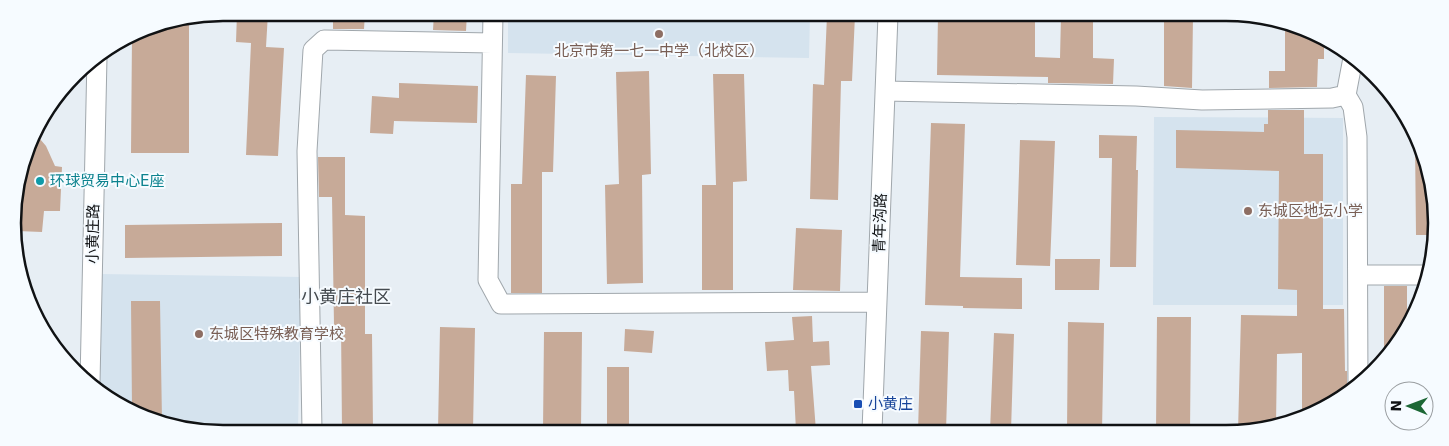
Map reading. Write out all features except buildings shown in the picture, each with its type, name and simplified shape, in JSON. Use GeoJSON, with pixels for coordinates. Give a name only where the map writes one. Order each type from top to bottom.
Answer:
{"type":"FeatureCollection","features":[{"type":"Feature","properties":{"kind":"street"},"geometry":{"type":"LineString","coordinates":[[493,21],[488,280],[500,304],[877,302]]}},
{"type":"Feature","properties":{"kind":"street","name":"青年沟路"},"geometry":{"type":"LineString","coordinates":[[872,425],[888,21]]}},
{"type":"Feature","properties":{"kind":"street"},"geometry":{"type":"LineString","coordinates":[[312,425],[307,151],[313,50],[324,40],[492,43]]}},
{"type":"Feature","properties":{"kind":"street"},"geometry":{"type":"LineString","coordinates":[[1352,65],[1346,95],[1353,107],[1357,137],[1358,376]]}},
{"type":"Feature","properties":{"kind":"street","name":"小黄庄路"},"geometry":{"type":"LineString","coordinates":[[90,375],[97,66]]}},
{"type":"Feature","properties":{"kind":"street"},"geometry":{"type":"LineString","coordinates":[[885,91],[1136,96],[1202,100],[1332,98],[1346,95]]}},
{"type":"Feature","properties":{"kind":"street"},"geometry":{"type":"LineString","coordinates":[[1358,275],[1421,275]]}},
{"type":"Feature","properties":{"kind":"shaded area","name":"北京市第一七一中学（北校区）"},"geometry":{"type":"Polygon","coordinates":[[[508,21],[810,21],[809,58],[508,53],[508,21]]]}},
{"type":"Feature","properties":{"kind":"shaded area","name":"东城区地坛小学"},"geometry":{"type":"Polygon","coordinates":[[[1154,117],[1343,118],[1343,305],[1153,305],[1154,117]]]}},
{"type":"Feature","properties":{"kind":"shaded area","name":"东城区特殊教育学校"},"geometry":{"type":"Polygon","coordinates":[[[100,274],[301,277],[298,425],[223,425],[184,421],[158,414],[134,404],[98,382],[100,274]]]}},
{"type":"Feature","properties":{"kind":"place","name":"北京市第一七一中学（北校区）"},"geometry":{"type":"Point","coordinates":[659,34]}},
{"type":"Feature","properties":{"kind":"place","name":"环球贸易中心E座"},"geometry":{"type":"Point","coordinates":[40,181]}},
{"type":"Feature","properties":{"kind":"place","name":"东城区地坛小学"},"geometry":{"type":"Point","coordinates":[1248,211]}},
{"type":"Feature","properties":{"kind":"place","name":"东城区特殊教育学校"},"geometry":{"type":"Point","coordinates":[199,334]}},
{"type":"Feature","properties":{"kind":"place","name":"小黄庄"},"geometry":{"type":"Point","coordinates":[858,404]}},
{"type":"Feature","properties":{"kind":"district","name":"小黄庄社区"},"geometry":{"type":"Point","coordinates":[346,297]}}]}
